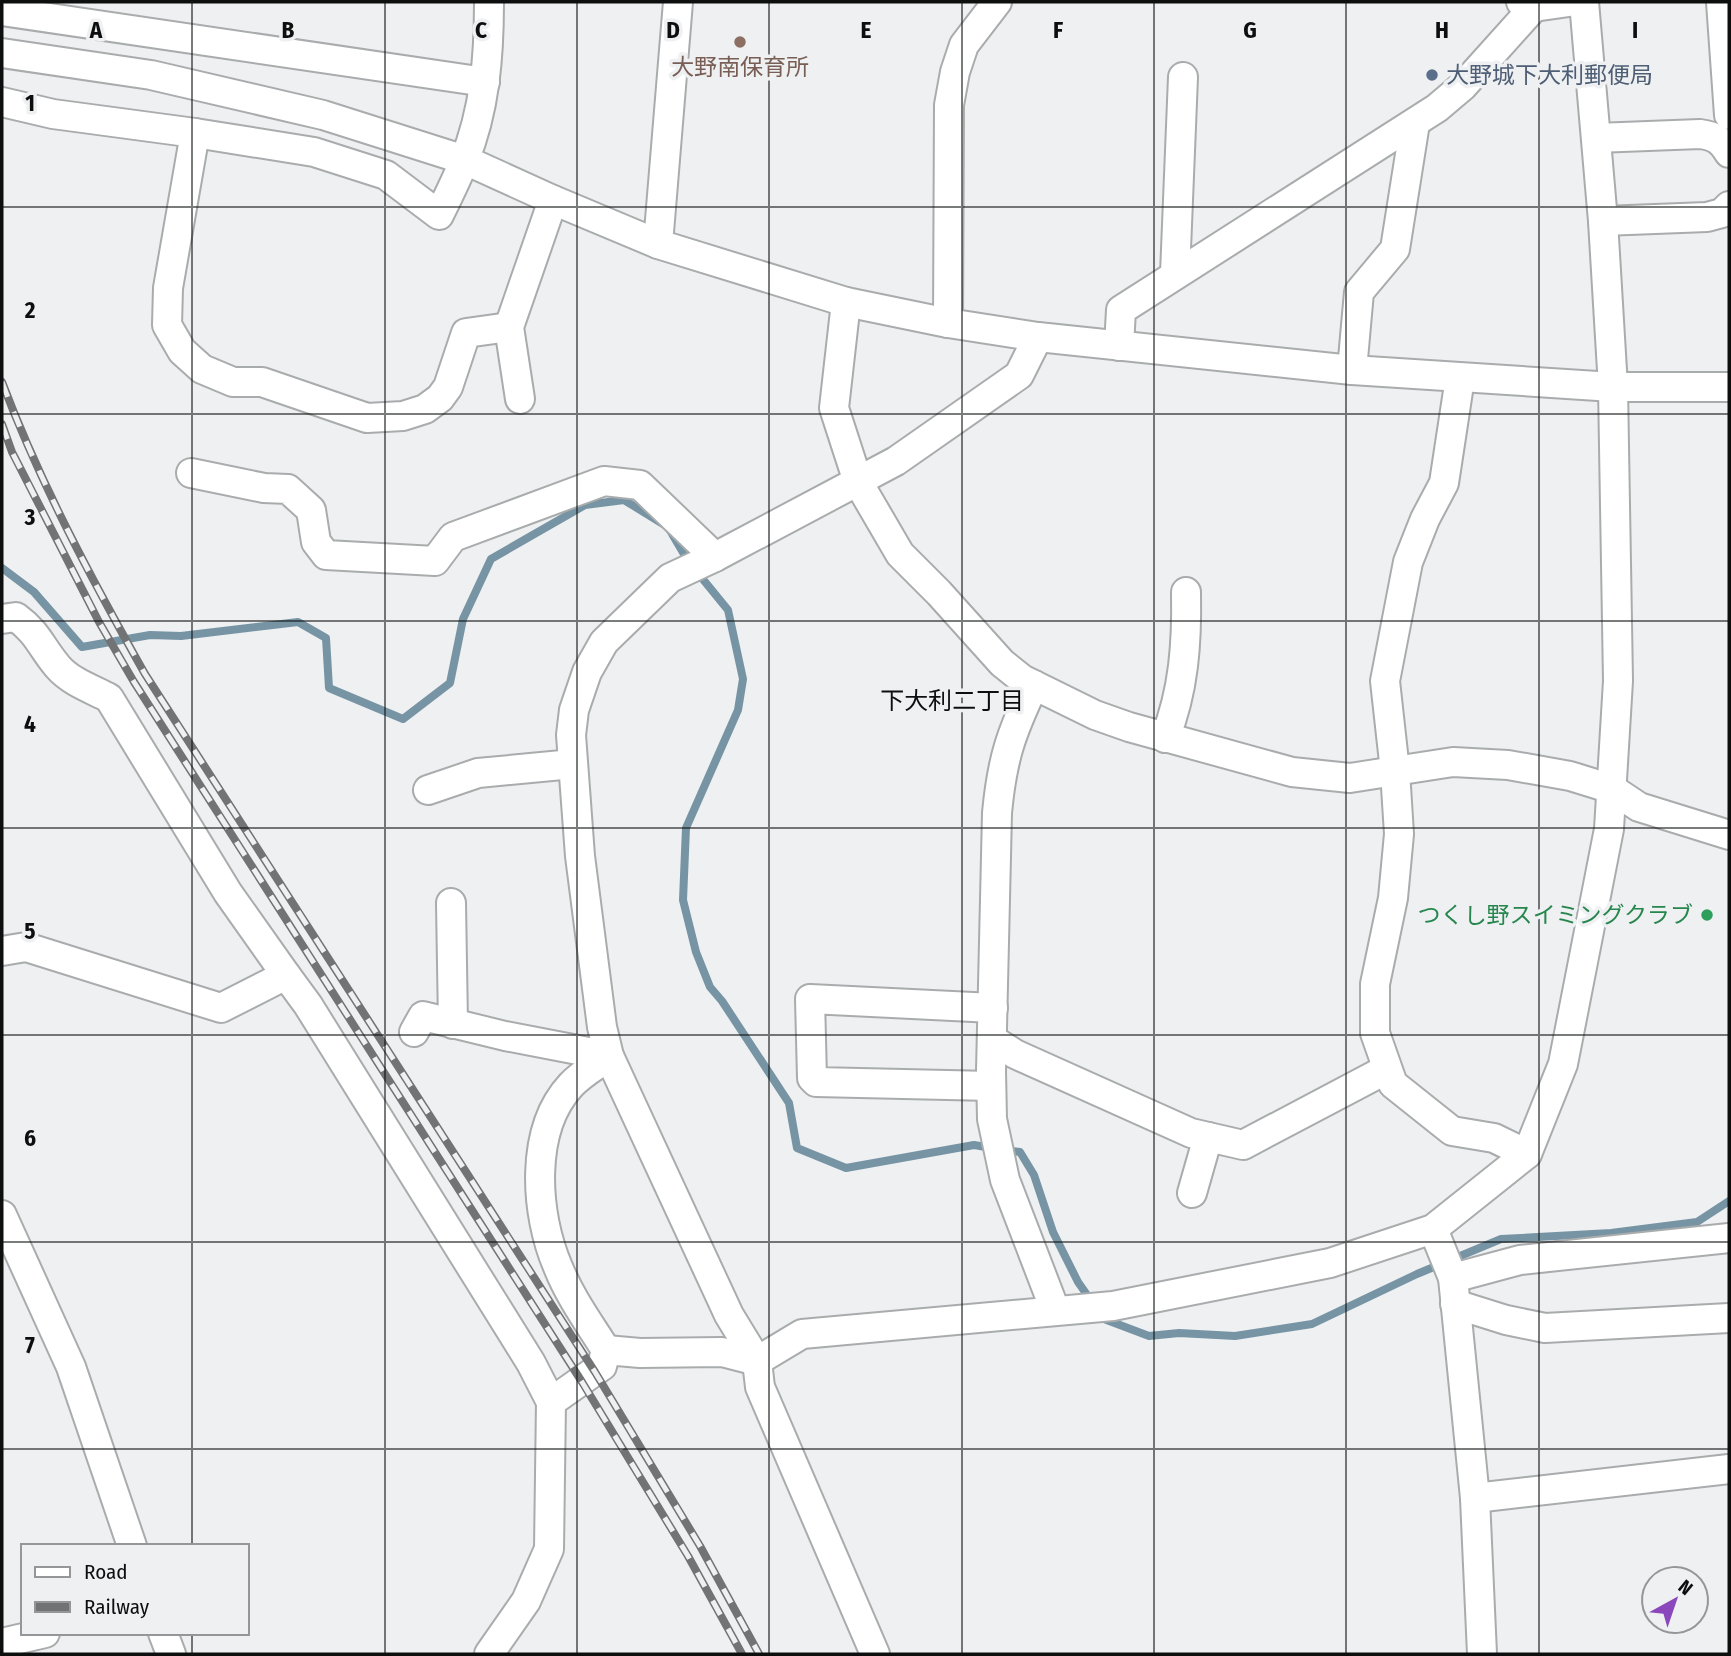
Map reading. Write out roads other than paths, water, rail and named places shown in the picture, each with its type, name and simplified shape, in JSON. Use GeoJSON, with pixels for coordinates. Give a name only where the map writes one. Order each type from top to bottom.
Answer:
{"type":"FeatureCollection","features":[{"type":"Feature","properties":{"kind":"street"},"geometry":{"type":"LineString","coordinates":[[2,102],[53,114],[314,152],[386,176],[439,215],[465,160],[480,111],[485,82],[489,2]]}},
{"type":"Feature","properties":{"kind":"street"},"geometry":{"type":"LineString","coordinates":[[659,244],[678,2]]}},
{"type":"Feature","properties":{"kind":"street"},"geometry":{"type":"LineString","coordinates":[[948,323],[949,106],[955,72],[964,45],[997,2]]}},
{"type":"Feature","properties":{"kind":"street"},"geometry":{"type":"LineString","coordinates":[[1119,346],[1121,310],[1437,108],[1463,86],[1527,4],[1569,2]]}},
{"type":"Feature","properties":{"kind":"street"},"geometry":{"type":"LineString","coordinates":[[606,1350],[640,1353],[722,1352],[757,1361],[802,1334],[1114,1306],[1330,1263],[1433,1229],[1527,1154],[1563,1064],[1609,829],[1618,681],[1613,387],[1603,221],[1584,2]]}},
{"type":"Feature","properties":{"kind":"street"},"geometry":{"type":"LineString","coordinates":[[1596,138],[1700,134],[1712,136],[1727,132],[1721,2]]}},
{"type":"Feature","properties":{"kind":"street"},"geometry":{"type":"LineString","coordinates":[[2,11],[485,82]]}},
{"type":"Feature","properties":{"kind":"street"},"geometry":{"type":"LineString","coordinates":[[2,53],[151,75],[323,115],[465,160],[659,244],[846,302],[948,323],[1038,337],[1352,370],[1613,387],[1729,387]]}},
{"type":"Feature","properties":{"kind":"street"},"geometry":{"type":"LineString","coordinates":[[1175,274],[1183,77]]}},
{"type":"Feature","properties":{"kind":"street"},"geometry":{"type":"LineString","coordinates":[[1352,370],[1359,292],[1395,249],[1415,123]]}},
{"type":"Feature","properties":{"kind":"street"},"geometry":{"type":"LineString","coordinates":[[195,133],[168,288],[167,325],[182,351],[202,369],[233,382],[262,382],[367,418],[403,416],[425,409],[440,398],[448,387],[466,332],[509,327]]}},
{"type":"Feature","properties":{"kind":"street"},"geometry":{"type":"LineString","coordinates":[[520,399],[509,327],[553,200]]}},
{"type":"Feature","properties":{"kind":"street"},"geometry":{"type":"LineString","coordinates":[[1603,221],[1727,215]]}},
{"type":"Feature","properties":{"kind":"street"},"geometry":{"type":"LineString","coordinates":[[846,302],[834,408],[858,482],[900,555],[939,593],[1002,663],[1022,679],[1096,715],[1165,738],[1292,772],[1350,778],[1453,762],[1508,765],[1570,776],[1612,789],[1639,807],[1729,835]]}},
{"type":"Feature","properties":{"kind":"street"},"geometry":{"type":"LineString","coordinates":[[875,1654],[760,1387],[757,1361],[729,1315],[609,1056],[602,1027],[581,869],[571,735],[574,710],[587,672],[604,642],[670,578],[715,557],[895,461],[1019,375],[1038,337]]}},
{"type":"Feature","properties":{"kind":"street"},"geometry":{"type":"LineString","coordinates":[[1460,378],[1444,483],[1424,519],[1408,562],[1385,681],[1399,834],[1394,886],[1375,984],[1375,1033],[1393,1084],[1452,1131],[1494,1138],[1527,1154]]}},
{"type":"Feature","properties":{"kind":"street"},"geometry":{"type":"LineString","coordinates":[[191,473],[264,488],[288,489],[311,510],[316,542],[326,555],[435,561],[453,537],[604,481],[640,485],[715,557]]}},
{"type":"Feature","properties":{"kind":"street"},"geometry":{"type":"LineString","coordinates":[[1165,738],[1175,711],[1183,672],[1187,643],[1186,592]]}},
{"type":"Feature","properties":{"kind":"street"},"geometry":{"type":"LineString","coordinates":[[2,620],[16,617],[32,628],[60,669],[76,681],[109,698],[229,893],[308,1005],[531,1363],[551,1402],[549,1549],[526,1601],[489,1654]]}},
{"type":"Feature","properties":{"kind":"street"},"geometry":{"type":"LineString","coordinates":[[1034,685],[1008,743],[1001,772],[997,813],[992,1119],[1000,1162],[1061,1309]]}},
{"type":"Feature","properties":{"kind":"street"},"geometry":{"type":"LineString","coordinates":[[428,790],[478,773],[573,764]]}},
{"type":"Feature","properties":{"kind":"street"},"geometry":{"type":"LineString","coordinates":[[450,903],[453,1024]]}},
{"type":"Feature","properties":{"kind":"street"},"geometry":{"type":"LineString","coordinates":[[2,951],[26,947],[222,1009],[286,975]]}},
{"type":"Feature","properties":{"kind":"street"},"geometry":{"type":"LineString","coordinates":[[991,1086],[816,1082],[812,1077],[810,999],[993,1008]]}},
{"type":"Feature","properties":{"kind":"street"},"geometry":{"type":"LineString","coordinates":[[414,1032],[423,1016],[609,1056]]}},
{"type":"Feature","properties":{"kind":"street"},"geometry":{"type":"LineString","coordinates":[[993,1041],[1015,1054],[1191,1133],[1243,1146],[1387,1069]]}},
{"type":"Feature","properties":{"kind":"street"},"geometry":{"type":"LineString","coordinates":[[551,1402],[602,1366],[606,1350],[566,1286],[547,1237],[540,1185],[544,1132],[571,1084],[609,1056]]}},
{"type":"Feature","properties":{"kind":"street"},"geometry":{"type":"LineString","coordinates":[[1192,1193],[1208,1137]]}},
{"type":"Feature","properties":{"kind":"street"},"geometry":{"type":"LineString","coordinates":[[2,1215],[71,1367],[131,1544]]}},
{"type":"Feature","properties":{"kind":"street"},"geometry":{"type":"LineString","coordinates":[[1433,1229],[1454,1291],[1475,1498],[1482,1654]]}},
{"type":"Feature","properties":{"kind":"street"},"geometry":{"type":"LineString","coordinates":[[1454,1291],[1520,1260],[1729,1238]]}},
{"type":"Feature","properties":{"kind":"street"},"geometry":{"type":"LineString","coordinates":[[1454,1291],[1506,1320],[1545,1328],[1729,1318]]}},
{"type":"Feature","properties":{"kind":"street"},"geometry":{"type":"LineString","coordinates":[[1475,1498],[1729,1469]]}},
{"type":"Feature","properties":{"kind":"street"},"geometry":{"type":"LineString","coordinates":[[2,1643],[36,1635]]}},
{"type":"Feature","properties":{"kind":"street"},"geometry":{"type":"LineString","coordinates":[[164,1635],[171,1654]]}},
{"type":"Feature","properties":{"kind":"waterway"},"geometry":{"type":"LineString","coordinates":[[2,568],[34,592],[82,647],[150,635],[181,636],[298,622],[326,638],[329,688],[403,719],[450,683],[463,619],[491,559],[585,505],[624,500],[668,527],[688,561],[728,610],[743,679],[738,710],[686,828],[683,900],[696,952],[710,987],[789,1103],[797,1148],[846,1168],[974,1145],[992,1148]]}},
{"type":"Feature","properties":{"kind":"waterway"},"geometry":{"type":"LineString","coordinates":[[1004,1150],[1020,1152],[1034,1175],[1053,1232],[1078,1282],[1092,1302]]}},
{"type":"Feature","properties":{"kind":"waterway"},"geometry":{"type":"LineString","coordinates":[[1102,1316],[1149,1336],[1179,1333],[1235,1336],[1312,1324],[1417,1274],[1501,1239],[1611,1233],[1697,1222],[1729,1201]]}},
{"type":"Feature","properties":{"kind":"railway"},"geometry":{"type":"LineString","coordinates":[[2,382],[68,531],[145,674],[595,1372],[700,1546],[759,1654]]}},
{"type":"Feature","properties":{"kind":"railway"},"geometry":{"type":"LineString","coordinates":[[2,424],[12,452],[99,622],[134,682],[582,1382],[688,1556],[742,1654]]}},
{"type":"Feature","properties":{"kind":"place","name":"大野南保育所"},"geometry":{"type":"Point","coordinates":[740,42]}},
{"type":"Feature","properties":{"kind":"place","name":"大野城下大利郵便局"},"geometry":{"type":"Point","coordinates":[1432,75]}},
{"type":"Feature","properties":{"kind":"place","name":"つくし野スイミングクラブ"},"geometry":{"type":"Point","coordinates":[1707,915]}},
{"type":"Feature","properties":{"kind":"district","name":"下大利二丁目"},"geometry":{"type":"Point","coordinates":[952,701]}}]}
